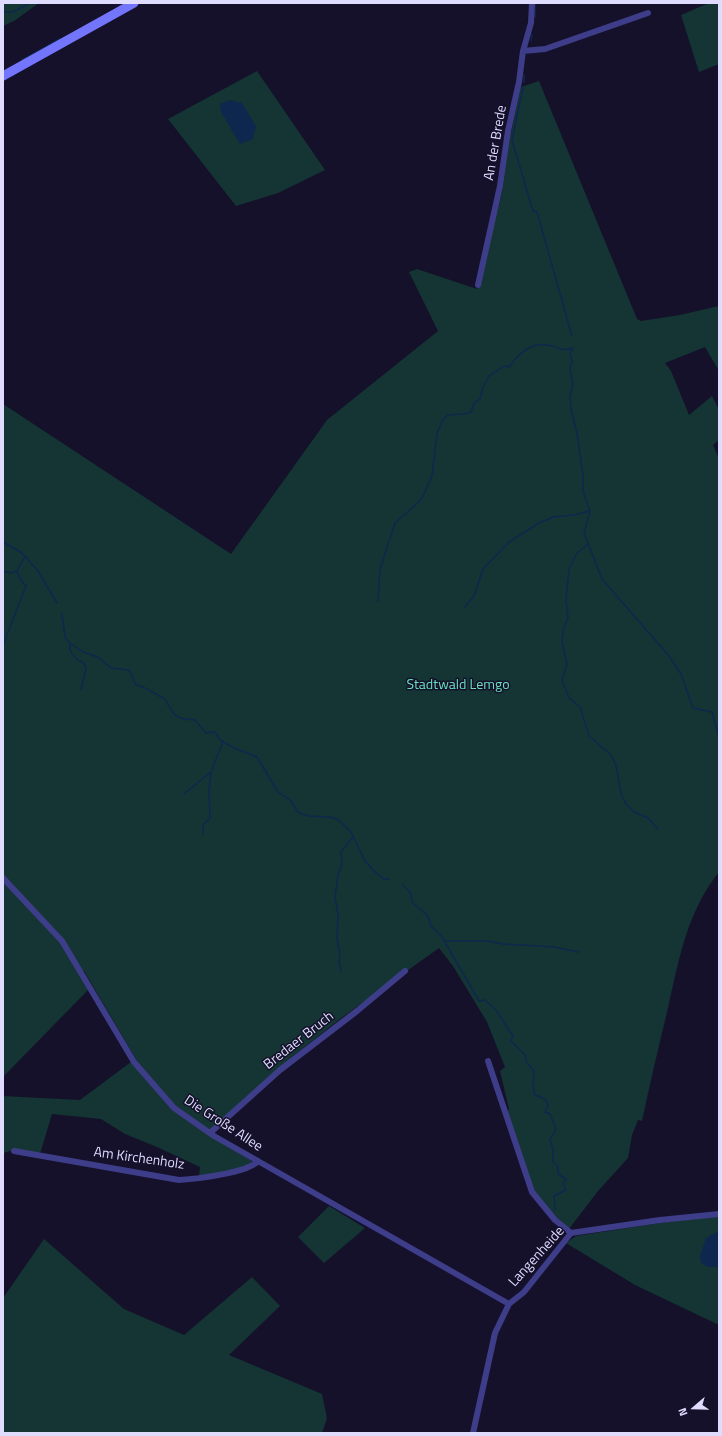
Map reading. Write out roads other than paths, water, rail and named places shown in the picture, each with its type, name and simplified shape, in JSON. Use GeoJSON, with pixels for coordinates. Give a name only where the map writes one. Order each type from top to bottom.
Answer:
{"type":"FeatureCollection","features":[{"type":"Feature","properties":{"kind":"main road"},"geometry":{"type":"LineString","coordinates":[[3,76],[134,3]]}},
{"type":"Feature","properties":{"kind":"street","name":"An der Brede"},"geometry":{"type":"LineString","coordinates":[[478,285],[499,194],[523,51],[531,23],[532,3]]}},
{"type":"Feature","properties":{"kind":"street"},"geometry":{"type":"LineString","coordinates":[[523,51],[545,49],[648,13]]}},
{"type":"Feature","properties":{"kind":"street","name":"Die Große Allee"},"geometry":{"type":"LineString","coordinates":[[3,878],[62,940],[134,1062],[174,1108],[210,1133],[509,1304]]}},
{"type":"Feature","properties":{"kind":"street","name":"Bredaer Bruch"},"geometry":{"type":"LineString","coordinates":[[210,1133],[280,1070],[357,1011],[404,972]]}},
{"type":"Feature","properties":{"kind":"street"},"geometry":{"type":"LineString","coordinates":[[488,1062],[532,1192],[555,1220],[571,1233]]}},
{"type":"Feature","properties":{"kind":"street","name":"Am Kirchenholz"},"geometry":{"type":"LineString","coordinates":[[14,1150],[179,1180],[236,1171],[255,1165],[258,1161]]}},
{"type":"Feature","properties":{"kind":"street","name":"Langenheide"},"geometry":{"type":"LineString","coordinates":[[473,1433],[495,1333],[509,1304],[524,1292],[571,1233],[660,1220],[719,1214]]}},
{"type":"Feature","properties":{"kind":"water"},"geometry":{"type":"Polygon","coordinates":[[[230,100],[242,103],[256,126],[253,139],[240,144],[221,112],[220,104],[230,100]]]}},
{"type":"Feature","properties":{"kind":"water"},"geometry":{"type":"Polygon","coordinates":[[[719,1231],[719,1267],[707,1267],[701,1263],[700,1256],[706,1238],[719,1231]]]}},
{"type":"Feature","properties":{"kind":"waterway"},"geometry":{"type":"LineString","coordinates":[[3,12],[13,12],[30,3]]}},
{"type":"Feature","properties":{"kind":"waterway"},"geometry":{"type":"LineString","coordinates":[[535,3],[535,17]]}},
{"type":"Feature","properties":{"kind":"waterway"},"geometry":{"type":"LineString","coordinates":[[531,41],[532,35]]}},
{"type":"Feature","properties":{"kind":"waterway"},"geometry":{"type":"LineString","coordinates":[[22,60],[60,39]]}},
{"type":"Feature","properties":{"kind":"waterway"},"geometry":{"type":"LineString","coordinates":[[524,75],[524,82]]}},
{"type":"Feature","properties":{"kind":"waterway"},"geometry":{"type":"LineString","coordinates":[[523,88],[512,140],[533,211],[537,212],[572,336]]}},
{"type":"Feature","properties":{"kind":"waterway"},"geometry":{"type":"LineString","coordinates":[[378,601],[380,569],[395,523],[420,501],[423,496],[432,476],[437,433],[443,420],[448,415],[471,412],[474,403],[480,399],[483,387],[489,376],[504,366],[509,367],[522,352],[527,349],[538,345],[552,346],[562,349],[573,348]]}},
{"type":"Feature","properties":{"kind":"waterway"},"geometry":{"type":"LineString","coordinates":[[573,348],[570,354],[572,361],[570,370],[573,384],[570,396],[571,410],[577,433],[583,475],[583,491],[590,511],[584,533],[602,579],[669,656],[681,674],[693,708],[712,712],[719,737]]}},
{"type":"Feature","properties":{"kind":"waterway"},"geometry":{"type":"LineString","coordinates":[[465,607],[474,596],[483,569],[509,542],[539,523],[553,517],[574,515],[589,511]]}},
{"type":"Feature","properties":{"kind":"waterway"},"geometry":{"type":"LineString","coordinates":[[3,542],[22,553],[38,571],[57,603]]}},
{"type":"Feature","properties":{"kind":"waterway"},"geometry":{"type":"LineString","coordinates":[[587,545],[577,553],[569,569],[566,599],[568,618],[563,631],[562,642],[567,664],[562,680],[569,698],[580,707],[589,736],[611,755],[616,765],[621,793],[626,804],[634,812],[648,818],[658,829]]}},
{"type":"Feature","properties":{"kind":"waterway"},"geometry":{"type":"LineString","coordinates":[[3,571],[11,573],[17,571],[25,556]]}},
{"type":"Feature","properties":{"kind":"waterway"},"geometry":{"type":"LineString","coordinates":[[3,645],[26,586],[20,579],[17,571]]}},
{"type":"Feature","properties":{"kind":"waterway"},"geometry":{"type":"LineString","coordinates":[[62,614],[65,637],[70,643],[83,652],[98,657],[111,668],[129,670],[136,685],[165,699],[176,716],[183,719],[195,720],[206,733],[215,732],[220,740],[232,747],[257,757],[278,792],[291,801],[298,812],[307,816],[330,817],[339,820],[351,832],[365,861],[384,879],[389,879]]}},
{"type":"Feature","properties":{"kind":"waterway"},"geometry":{"type":"LineString","coordinates":[[70,644],[71,653],[78,660],[84,663],[86,669],[81,689]]}},
{"type":"Feature","properties":{"kind":"waterway"},"geometry":{"type":"LineString","coordinates":[[203,834],[203,825],[210,818],[209,790],[211,772],[223,742]]}},
{"type":"Feature","properties":{"kind":"waterway"},"geometry":{"type":"LineString","coordinates":[[184,794],[211,772]]}},
{"type":"Feature","properties":{"kind":"waterway"},"geometry":{"type":"LineString","coordinates":[[341,971],[337,938],[338,914],[335,898],[338,874],[342,864],[341,852],[353,837]]}},
{"type":"Feature","properties":{"kind":"waterway"},"geometry":{"type":"LineString","coordinates":[[403,885],[410,892],[413,903],[428,916],[431,926],[442,937],[479,1001],[485,1000],[496,1010],[513,1036],[511,1041],[525,1055],[526,1061],[534,1071],[533,1087],[535,1095],[545,1099],[548,1106],[545,1112],[550,1114],[556,1129],[550,1140],[553,1149],[553,1162],[558,1166],[558,1174],[566,1179],[563,1184],[566,1190],[554,1196],[555,1210]]}},
{"type":"Feature","properties":{"kind":"waterway"},"geometry":{"type":"LineString","coordinates":[[446,941],[487,941],[504,944],[554,947],[578,952]]}},
{"type":"Feature","properties":{"kind":"park label","name":"Stadtwald Lemgo"},"geometry":{"type":"Point","coordinates":[458,686]}}]}
